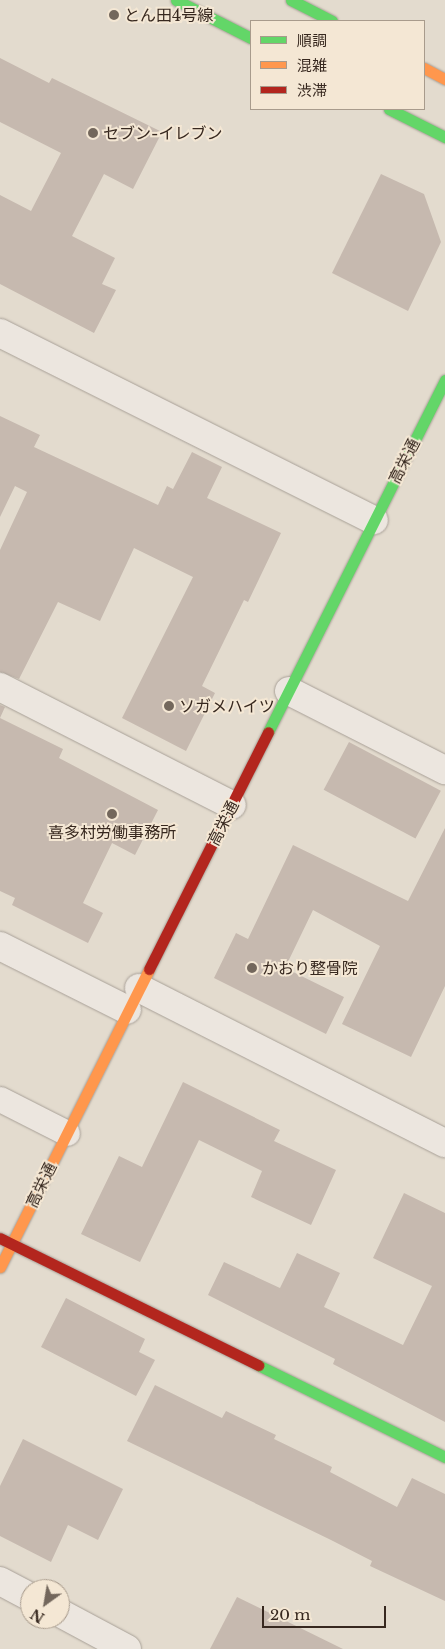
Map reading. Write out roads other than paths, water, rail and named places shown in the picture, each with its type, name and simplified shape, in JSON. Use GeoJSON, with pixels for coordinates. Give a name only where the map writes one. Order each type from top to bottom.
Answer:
{"type":"FeatureCollection","features":[{"type":"Feature","properties":{"kind":"street"},"geometry":{"type":"LineString","coordinates":[[176,0],[250,37]]}},
{"type":"Feature","properties":{"kind":"street"},"geometry":{"type":"LineString","coordinates":[[291,0],[330,20]]}},
{"type":"Feature","properties":{"kind":"street"},"geometry":{"type":"LineString","coordinates":[[425,69],[445,79]]}},
{"type":"Feature","properties":{"kind":"street"},"geometry":{"type":"LineString","coordinates":[[392,110],[445,137]]}},
{"type":"Feature","properties":{"kind":"street"},"geometry":{"type":"LineString","coordinates":[[0,332],[374,520]]}},
{"type":"Feature","properties":{"kind":"street","name":"高栄通"},"geometry":{"type":"LineString","coordinates":[[0,1267],[445,380]]}},
{"type":"Feature","properties":{"kind":"street"},"geometry":{"type":"LineString","coordinates":[[0,686],[232,805]]}},
{"type":"Feature","properties":{"kind":"street"},"geometry":{"type":"LineString","coordinates":[[289,691],[445,770]]}},
{"type":"Feature","properties":{"kind":"street"},"geometry":{"type":"LineString","coordinates":[[0,946],[133,999],[445,1143]]}},
{"type":"Feature","properties":{"kind":"street"},"geometry":{"type":"LineString","coordinates":[[0,1238],[445,1457]]}},
{"type":"Feature","properties":{"kind":"street"},"geometry":{"type":"LineString","coordinates":[[0,1581],[20,1592]]}},
{"type":"Feature","properties":{"kind":"street"},"geometry":{"type":"LineString","coordinates":[[70,1618],[127,1649]]}},
{"type":"Feature","properties":{"kind":"lane"},"geometry":{"type":"LineString","coordinates":[[0,1099],[67,1133]]}},
{"type":"Feature","properties":{"kind":"place","name":"とん田4号線"},"geometry":{"type":"Point","coordinates":[114,15]}},
{"type":"Feature","properties":{"kind":"place","name":"セブン-イレブン"},"geometry":{"type":"Point","coordinates":[93,133]}},
{"type":"Feature","properties":{"kind":"place","name":"ソガメハイツ"},"geometry":{"type":"Point","coordinates":[169,706]}},
{"type":"Feature","properties":{"kind":"place","name":"喜多村労働事務所"},"geometry":{"type":"Point","coordinates":[112,814]}},
{"type":"Feature","properties":{"kind":"place","name":"かおり整骨院"},"geometry":{"type":"Point","coordinates":[252,968]}}]}
